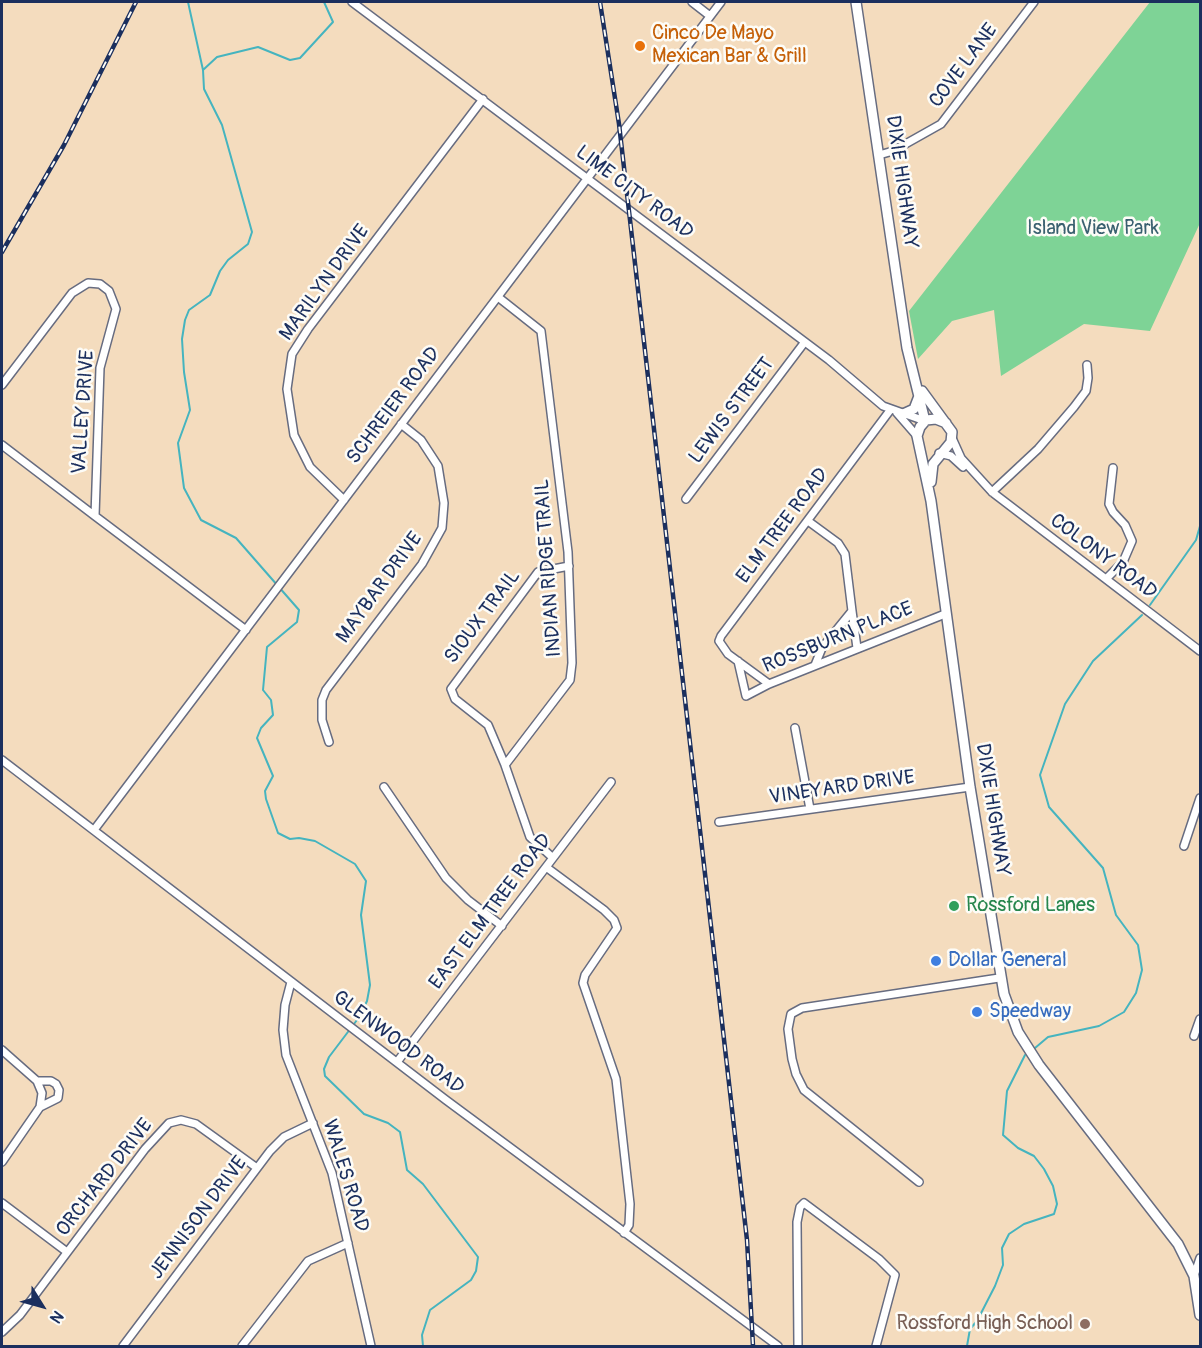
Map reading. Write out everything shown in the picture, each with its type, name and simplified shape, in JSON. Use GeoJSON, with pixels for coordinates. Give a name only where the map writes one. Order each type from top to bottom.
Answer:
{"type":"FeatureCollection","features":[{"type":"Feature","properties":{"kind":"main road","name":"DIXIE HIGHWAY"},"geometry":{"type":"LineString","coordinates":[[856,2],[911,367],[925,421]]}},
{"type":"Feature","properties":{"kind":"main road","name":"DIXIE HIGHWAY"},"geometry":{"type":"LineString","coordinates":[[911,367],[928,401],[946,423],[952,437],[948,447],[939,453],[931,468],[931,501]]}},
{"type":"Feature","properties":{"kind":"main road"},"geometry":{"type":"LineString","coordinates":[[897,411],[914,409],[919,396]]}},
{"type":"Feature","properties":{"kind":"main road"},"geometry":{"type":"LineString","coordinates":[[939,453],[926,451],[918,439],[925,421],[936,419],[946,423]]}},
{"type":"Feature","properties":{"kind":"main road","name":"DIXIE HIGHWAY"},"geometry":{"type":"LineString","coordinates":[[918,439],[931,501],[945,614],[999,978],[1012,1017],[1029,1051],[1178,1244],[1194,1276],[1200,1315]]}},
{"type":"Feature","properties":{"kind":"street","name":"LIME CITY ROAD"},"geometry":{"type":"LineString","coordinates":[[352,2],[835,364],[883,406],[925,421]]}},
{"type":"Feature","properties":{"kind":"street"},"geometry":{"type":"LineString","coordinates":[[692,2],[710,16]]}},
{"type":"Feature","properties":{"kind":"street","name":"SCHREIER ROAD"},"geometry":{"type":"LineString","coordinates":[[94,830],[721,2]]}},
{"type":"Feature","properties":{"kind":"street","name":"COVE LANE"},"geometry":{"type":"LineString","coordinates":[[879,155],[893,151],[941,123],[1034,2]]}},
{"type":"Feature","properties":{"kind":"street","name":"MARILYN DRIVE"},"geometry":{"type":"LineString","coordinates":[[344,500],[310,467],[294,435],[287,389],[292,354],[308,329],[483,99]]}},
{"type":"Feature","properties":{"kind":"street","name":"VALLEY DRIVE"},"geometry":{"type":"LineString","coordinates":[[2,385],[72,293],[88,283],[99,284],[109,291],[116,309],[100,368],[95,516]]}},
{"type":"Feature","properties":{"kind":"street","name":"INDIAN RIDGE TRAIL"},"geometry":{"type":"LineString","coordinates":[[498,297],[541,331],[569,566],[570,680],[505,765]]}},
{"type":"Feature","properties":{"kind":"street","name":"LEWIS STREET"},"geometry":{"type":"LineString","coordinates":[[686,499],[804,343]]}},
{"type":"Feature","properties":{"kind":"street"},"geometry":{"type":"LineString","coordinates":[[990,489],[1038,449],[1074,407],[1086,391],[1087,365]]}},
{"type":"Feature","properties":{"kind":"street","name":"LIME CITY ROAD"},"geometry":{"type":"LineString","coordinates":[[897,411],[918,439]]}},
{"type":"Feature","properties":{"kind":"street","name":"ELM TREE ROAD"},"geometry":{"type":"LineString","coordinates":[[738,661],[722,646],[721,636],[808,521],[897,411]]}},
{"type":"Feature","properties":{"kind":"street","name":"MAYBAR DRIVE"},"geometry":{"type":"LineString","coordinates":[[329,742],[322,720],[322,700],[326,690],[422,564],[442,528],[444,503],[438,466],[421,440],[401,424]]}},
{"type":"Feature","properties":{"kind":"street","name":"COLONY ROAD"},"geometry":{"type":"LineString","coordinates":[[952,437],[953,445],[961,458],[990,489]]}},
{"type":"Feature","properties":{"kind":"street","name":"VALLEY DRIVE"},"geometry":{"type":"LineString","coordinates":[[2,445],[246,630]]}},
{"type":"Feature","properties":{"kind":"street","name":"COLONY ROAD"},"geometry":{"type":"LineString","coordinates":[[939,453],[956,459],[970,476],[1200,651]]}},
{"type":"Feature","properties":{"kind":"street"},"geometry":{"type":"LineString","coordinates":[[1106,579],[1123,562],[1132,541],[1125,525],[1109,504],[1113,468]]}},
{"type":"Feature","properties":{"kind":"street"},"geometry":{"type":"LineString","coordinates":[[808,521],[838,543],[845,554],[857,648]]}},
{"type":"Feature","properties":{"kind":"street","name":"SIOUX TRAIL"},"geometry":{"type":"LineString","coordinates":[[505,765],[488,725],[455,699],[451,689],[538,572],[569,566]]}},
{"type":"Feature","properties":{"kind":"street"},"geometry":{"type":"LineString","coordinates":[[815,665],[822,648],[852,611]]}},
{"type":"Feature","properties":{"kind":"street","name":"ROSSBURN PLACE"},"geometry":{"type":"LineString","coordinates":[[738,661],[746,696],[815,665],[945,614]]}},
{"type":"Feature","properties":{"kind":"street"},"geometry":{"type":"LineString","coordinates":[[738,661],[769,684]]}},
{"type":"Feature","properties":{"kind":"street"},"geometry":{"type":"LineString","coordinates":[[795,728],[810,809]]}},
{"type":"Feature","properties":{"kind":"street","name":"GLENWOOD ROAD"},"geometry":{"type":"LineString","coordinates":[[2,760],[360,1035],[778,1347]]}},
{"type":"Feature","properties":{"kind":"street"},"geometry":{"type":"LineString","coordinates":[[505,765],[530,837],[553,858]]}},
{"type":"Feature","properties":{"kind":"street","name":"EAST ELM TREE ROAD"},"geometry":{"type":"LineString","coordinates":[[397,1062],[610,782]]}},
{"type":"Feature","properties":{"kind":"street"},"geometry":{"type":"LineString","coordinates":[[384,787],[446,878],[468,900],[501,926]]}},
{"type":"Feature","properties":{"kind":"street","name":"VINEYARD DRIVE"},"geometry":{"type":"LineString","coordinates":[[719,822],[970,787]]}},
{"type":"Feature","properties":{"kind":"street"},"geometry":{"type":"LineString","coordinates":[[1184,846],[1199,809],[1200,798]]}},
{"type":"Feature","properties":{"kind":"street"},"geometry":{"type":"LineString","coordinates":[[546,867],[604,910],[614,920],[617,928],[582,983],[616,1079],[630,1204],[629,1225],[624,1233]]}},
{"type":"Feature","properties":{"kind":"street"},"geometry":{"type":"LineString","coordinates":[[918,1182],[804,1090],[792,1059],[788,1029],[791,1014],[802,1008],[999,978]]}},
{"type":"Feature","properties":{"kind":"street","name":"WALES ROAD"},"geometry":{"type":"LineString","coordinates":[[291,982],[285,1005],[283,1030],[286,1055],[332,1173],[371,1347]]}},
{"type":"Feature","properties":{"kind":"street"},"geometry":{"type":"LineString","coordinates":[[1194,1036],[1200,1019]]}},
{"type":"Feature","properties":{"kind":"street"},"geometry":{"type":"LineString","coordinates":[[2,1050],[37,1081],[42,1094],[40,1107],[2,1162]]}},
{"type":"Feature","properties":{"kind":"street"},"geometry":{"type":"LineString","coordinates":[[37,1081],[51,1081],[59,1090],[54,1102],[40,1107]]}},
{"type":"Feature","properties":{"kind":"street","name":"ORCHARD DRIVE"},"geometry":{"type":"LineString","coordinates":[[2,1332],[20,1315],[145,1149],[169,1123],[181,1120],[196,1124],[256,1168]]}},
{"type":"Feature","properties":{"kind":"street","name":"JENNISON DRIVE"},"geometry":{"type":"LineString","coordinates":[[123,1347],[256,1168],[284,1137],[313,1123]]}},
{"type":"Feature","properties":{"kind":"street"},"geometry":{"type":"LineString","coordinates":[[2,1203],[67,1252]]}},
{"type":"Feature","properties":{"kind":"street"},"geometry":{"type":"LineString","coordinates":[[798,1347],[797,1222],[800,1207],[804,1203],[879,1259],[895,1275],[876,1347]]}},
{"type":"Feature","properties":{"kind":"street"},"geometry":{"type":"LineString","coordinates":[[242,1347],[308,1261],[348,1243]]}},
{"type":"Feature","properties":{"kind":"street"},"geometry":{"type":"LineString","coordinates":[[1194,1276],[1200,1258]]}},
{"type":"Feature","properties":{"kind":"green space","name":"Island View Park"},"geometry":{"type":"Polygon","coordinates":[[[1150,2],[1200,2],[1200,223],[1150,331],[1084,324],[1001,376],[994,310],[952,321],[918,359],[909,311],[1150,2]]]}},
{"type":"Feature","properties":{"kind":"waterway"},"geometry":{"type":"LineString","coordinates":[[188,2],[203,70],[204,89],[222,125],[252,232],[248,244],[228,260],[220,271],[210,295],[189,310],[185,320],[182,339],[190,410],[178,443],[184,488],[201,520],[236,538],[299,610],[297,622],[267,647],[263,690],[271,700],[273,715],[261,728],[257,738],[273,776],[265,791],[266,799],[278,833],[290,839],[315,841],[355,864],[366,881],[361,915],[370,985],[367,1001],[360,1016],[329,1057],[324,1069],[325,1076],[364,1114],[388,1123],[400,1132],[407,1170],[423,1184],[478,1257],[476,1271],[471,1280],[430,1310],[422,1335],[423,1346]]}},
{"type":"Feature","properties":{"kind":"waterway"},"geometry":{"type":"LineString","coordinates":[[203,70],[217,57],[258,47],[290,60],[300,58],[333,22],[324,2]]}},
{"type":"Feature","properties":{"kind":"waterway"},"geometry":{"type":"LineString","coordinates":[[1150,605],[1196,540],[1200,526]]}},
{"type":"Feature","properties":{"kind":"waterway"},"geometry":{"type":"LineString","coordinates":[[1035,1048],[1048,1037],[1099,1026],[1124,1012],[1136,993],[1142,970],[1138,945],[1116,915],[1103,868],[1049,807],[1040,775],[1065,704],[1093,661],[1142,615]]}},
{"type":"Feature","properties":{"kind":"waterway"},"geometry":{"type":"LineString","coordinates":[[967,1346],[970,1329],[977,1321],[1003,1265],[1002,1248],[1009,1234],[1024,1224],[1054,1214],[1057,1204],[1053,1186],[1034,1156],[1018,1148],[1003,1135],[1007,1091],[1025,1055]]}},
{"type":"Feature","properties":{"kind":"railway"},"geometry":{"type":"LineString","coordinates":[[2,252],[64,145],[136,2]]}},
{"type":"Feature","properties":{"kind":"railway"},"geometry":{"type":"LineString","coordinates":[[600,2],[619,124],[747,1240],[753,1346]]}},
{"type":"Feature","properties":{"kind":"place","name":"Cinco De Mayo Mexican Bar & Grill"},"geometry":{"type":"Point","coordinates":[640,46]}},
{"type":"Feature","properties":{"kind":"place","name":"Rossford Lanes"},"geometry":{"type":"Point","coordinates":[954,906]}},
{"type":"Feature","properties":{"kind":"place","name":"Dollar General"},"geometry":{"type":"Point","coordinates":[936,961]}},
{"type":"Feature","properties":{"kind":"place","name":"Speedway"},"geometry":{"type":"Point","coordinates":[977,1012]}},
{"type":"Feature","properties":{"kind":"place","name":"Rossford High School"},"geometry":{"type":"Point","coordinates":[1085,1324]}}]}
